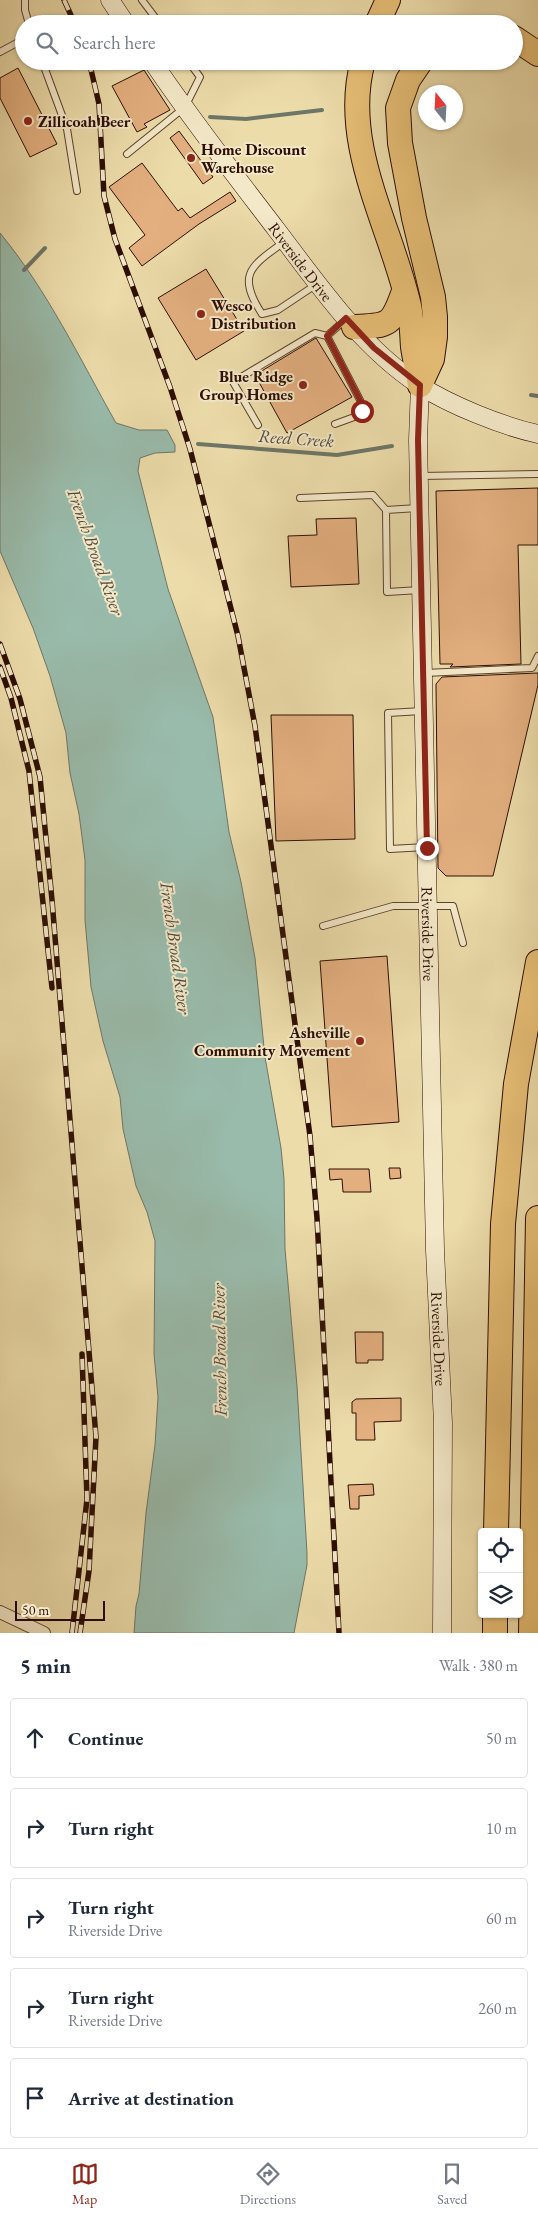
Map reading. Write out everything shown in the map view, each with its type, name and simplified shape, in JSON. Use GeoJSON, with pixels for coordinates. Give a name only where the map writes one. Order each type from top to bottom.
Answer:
{"type":"FeatureCollection","features":[{"type":"Feature","properties":{"kind":"highway"},"geometry":{"type":"LineString","coordinates":[[382,15],[388,0]]}},
{"type":"Feature","properties":{"kind":"highway"},"geometry":{"type":"LineString","coordinates":[[523,44],[538,54]]}},
{"type":"Feature","properties":{"kind":"highway"},"geometry":{"type":"LineString","coordinates":[[361,70],[357,105],[361,143],[409,306],[413,350],[420,385]]}},
{"type":"Feature","properties":{"kind":"highway"},"geometry":{"type":"LineString","coordinates":[[415,70],[408,80],[398,108],[400,143],[414,218],[433,297],[435,316],[432,359],[420,385]]}},
{"type":"Feature","properties":{"kind":"highway"},"geometry":{"type":"LineString","coordinates":[[350,322],[379,326],[388,322],[396,314],[404,291]]}},
{"type":"Feature","properties":{"kind":"highway"},"geometry":{"type":"LineString","coordinates":[[496,1528],[504,1199],[516,1084],[538,962]]}},
{"type":"Feature","properties":{"kind":"highway"},"geometry":{"type":"LineString","coordinates":[[531,1633],[538,1218]]}},
{"type":"Feature","properties":{"kind":"highway"},"geometry":{"type":"LineString","coordinates":[[495,1618],[495,1633]]}},
{"type":"Feature","properties":{"kind":"main road"},"geometry":{"type":"LineString","coordinates":[[110,3],[119,15]]}},
{"type":"Feature","properties":{"kind":"main road","name":"Riverside Drive"},"geometry":{"type":"LineString","coordinates":[[158,70],[285,242],[350,322],[385,358],[420,385],[419,476],[427,905],[435,1250],[443,1423],[442,1633]]}},
{"type":"Feature","properties":{"kind":"main road"},"geometry":{"type":"LineString","coordinates":[[420,385],[460,406],[538,434]]}},
{"type":"Feature","properties":{"kind":"street"},"geometry":{"type":"LineString","coordinates":[[0,1612],[40,1631]]}},
{"type":"Feature","properties":{"kind":"lane"},"geometry":{"type":"LineString","coordinates":[[25,0],[26,15]]}},
{"type":"Feature","properties":{"kind":"lane"},"geometry":{"type":"LineString","coordinates":[[142,0],[153,15]]}},
{"type":"Feature","properties":{"kind":"lane"},"geometry":{"type":"LineString","coordinates":[[0,52],[15,43]]}},
{"type":"Feature","properties":{"kind":"lane"},"geometry":{"type":"LineString","coordinates":[[45,70],[67,129],[77,191]]}},
{"type":"Feature","properties":{"kind":"lane"},"geometry":{"type":"LineString","coordinates":[[127,154],[185,107],[200,77],[195,70]]}},
{"type":"Feature","properties":{"kind":"lane"},"geometry":{"type":"LineString","coordinates":[[285,242],[261,259],[250,272],[248,288],[262,314],[278,310],[318,283]]}},
{"type":"Feature","properties":{"kind":"lane"},"geometry":{"type":"LineString","coordinates":[[258,425],[233,382],[315,333],[327,336],[350,322]]}},
{"type":"Feature","properties":{"kind":"lane"},"geometry":{"type":"LineString","coordinates":[[327,336],[360,400],[362,411],[357,416],[335,424]]}},
{"type":"Feature","properties":{"kind":"lane"},"geometry":{"type":"LineString","coordinates":[[419,476],[538,474]]}},
{"type":"Feature","properties":{"kind":"lane"},"geometry":{"type":"LineString","coordinates":[[300,498],[373,496],[386,510],[387,592],[421,590]]}},
{"type":"Feature","properties":{"kind":"lane"},"geometry":{"type":"LineString","coordinates":[[386,510],[420,508]]}},
{"type":"Feature","properties":{"kind":"lane"},"geometry":{"type":"LineString","coordinates":[[423,673],[532,668],[538,656]]}},
{"type":"Feature","properties":{"kind":"lane"},"geometry":{"type":"LineString","coordinates":[[424,711],[388,713],[390,848],[427,848]]}},
{"type":"Feature","properties":{"kind":"lane"},"geometry":{"type":"LineString","coordinates":[[323,926],[393,906],[453,906],[463,943]]}},
{"type":"Feature","properties":{"kind":"water","name":"French Broad River"},"geometry":{"type":"Polygon","coordinates":[[[0,233],[48,301],[116,423],[139,430],[167,430],[175,445],[175,452],[155,453],[140,458],[138,471],[168,589],[213,717],[229,832],[241,882],[255,958],[265,1057],[281,1148],[284,1179],[285,1249],[297,1386],[307,1553],[307,1565],[294,1633],[134,1633],[155,1445],[158,1397],[154,1354],[155,1241],[147,1212],[136,1186],[123,1129],[120,1097],[103,1041],[91,987],[85,920],[85,860],[79,814],[70,773],[66,733],[50,676],[33,628],[0,551],[0,233]]]}},
{"type":"Feature","properties":{"kind":"building","name":"Zillicoah Beer"},"geometry":{"type":"Polygon","coordinates":[[[15,70],[19,70],[57,144],[30,157],[0,98],[0,78],[15,70]]]}},
{"type":"Feature","properties":{"kind":"building"},"geometry":{"type":"Polygon","coordinates":[[[144,70],[170,110],[144,124],[147,127],[137,132],[112,86],[144,70]]]}},
{"type":"Feature","properties":{"kind":"building","name":"Home Discount Warehouse"},"geometry":{"type":"Polygon","coordinates":[[[179,131],[213,177],[203,184],[170,138],[179,131]]]}},
{"type":"Feature","properties":{"kind":"building"},"geometry":{"type":"Polygon","coordinates":[[[142,163],[178,211],[182,208],[190,218],[230,192],[236,201],[199,224],[142,266],[129,248],[145,235],[109,187],[142,163]]]}},
{"type":"Feature","properties":{"kind":"building","name":"Wesco Distribution"},"geometry":{"type":"Polygon","coordinates":[[[206,269],[244,331],[196,360],[158,298],[206,269]]]}},
{"type":"Feature","properties":{"kind":"building","name":"Blue Ridge Group Homes"},"geometry":{"type":"Polygon","coordinates":[[[316,338],[352,397],[287,433],[255,375],[316,338]]]}},
{"type":"Feature","properties":{"kind":"building"},"geometry":{"type":"Polygon","coordinates":[[[538,488],[538,545],[518,545],[521,664],[450,667],[453,664],[440,664],[436,491],[538,488]]]}},
{"type":"Feature","properties":{"kind":"building"},"geometry":{"type":"Polygon","coordinates":[[[356,518],[359,584],[291,587],[288,536],[317,535],[316,519],[356,518]]]}},
{"type":"Feature","properties":{"kind":"building"},"geometry":{"type":"Polygon","coordinates":[[[538,673],[538,685],[493,876],[446,876],[438,868],[436,684],[442,677],[538,673]]]}},
{"type":"Feature","properties":{"kind":"building"},"geometry":{"type":"Polygon","coordinates":[[[271,715],[353,715],[355,839],[276,841],[271,715]]]}},
{"type":"Feature","properties":{"kind":"building","name":"Asheville Community Movement"},"geometry":{"type":"Polygon","coordinates":[[[387,956],[399,1122],[332,1127],[320,961],[387,956]]]}},
{"type":"Feature","properties":{"kind":"building"},"geometry":{"type":"Polygon","coordinates":[[[389,1168],[400,1168],[401,1178],[390,1179],[389,1168]]]}},
{"type":"Feature","properties":{"kind":"building"},"geometry":{"type":"Polygon","coordinates":[[[329,1169],[369,1169],[371,1192],[343,1192],[342,1179],[330,1180],[329,1169]]]}},
{"type":"Feature","properties":{"kind":"building"},"geometry":{"type":"Polygon","coordinates":[[[355,1332],[383,1332],[383,1360],[368,1360],[368,1363],[356,1363],[355,1332]]]}},
{"type":"Feature","properties":{"kind":"building"},"geometry":{"type":"Polygon","coordinates":[[[401,1398],[401,1421],[374,1422],[375,1440],[356,1440],[356,1413],[352,1413],[352,1402],[356,1399],[401,1398]]]}},
{"type":"Feature","properties":{"kind":"building"},"geometry":{"type":"Polygon","coordinates":[[[373,1484],[374,1495],[359,1496],[359,1509],[350,1509],[348,1485],[373,1484]]]}},
{"type":"Feature","properties":{"kind":"waterway"},"geometry":{"type":"LineString","coordinates":[[210,117],[246,119],[322,110]]}},
{"type":"Feature","properties":{"kind":"waterway"},"geometry":{"type":"LineString","coordinates":[[24,270],[45,248]]}},
{"type":"Feature","properties":{"kind":"waterway","name":"Reed Creek"},"geometry":{"type":"LineString","coordinates":[[531,395],[538,396]]}},
{"type":"Feature","properties":{"kind":"waterway","name":"Reed Creek"},"geometry":{"type":"LineString","coordinates":[[198,444],[337,455],[392,446]]}},
{"type":"Feature","properties":{"kind":"railway"},"geometry":{"type":"LineString","coordinates":[[64,0],[71,15]]}},
{"type":"Feature","properties":{"kind":"railway"},"geometry":{"type":"LineString","coordinates":[[91,70],[99,104],[104,196],[115,239],[170,387],[190,449],[238,636],[255,726],[310,1136],[317,1218],[339,1633]]}},
{"type":"Feature","properties":{"kind":"railway"},"geometry":{"type":"LineString","coordinates":[[0,644],[20,699],[40,777],[52,900],[96,1437],[89,1571],[80,1633]]}},
{"type":"Feature","properties":{"kind":"railway"},"geometry":{"type":"LineString","coordinates":[[0,667],[11,698],[29,771],[52,988]]}},
{"type":"Feature","properties":{"kind":"railway"},"geometry":{"type":"LineString","coordinates":[[72,1633],[87,1499],[82,1354]]}},
{"type":"Feature","properties":{"kind":"place","name":"Zillicoah Beer"},"geometry":{"type":"Point","coordinates":[28,121]}},
{"type":"Feature","properties":{"kind":"place","name":"Home Discount Warehouse"},"geometry":{"type":"Point","coordinates":[191,158]}},
{"type":"Feature","properties":{"kind":"place","name":"Wesco Distribution"},"geometry":{"type":"Point","coordinates":[201,314]}},
{"type":"Feature","properties":{"kind":"place","name":"Blue Ridge Group Homes"},"geometry":{"type":"Point","coordinates":[303,385]}},
{"type":"Feature","properties":{"kind":"place","name":"Asheville Community Movement"},"geometry":{"type":"Point","coordinates":[360,1041]}},
{"type":"Feature","properties":{"kind":"route"},"geometry":{"type":"LineString","coordinates":[[362,411],[360,400],[327,336],[346,318],[374,348],[420,385],[418,440],[427,848]]}}]}
